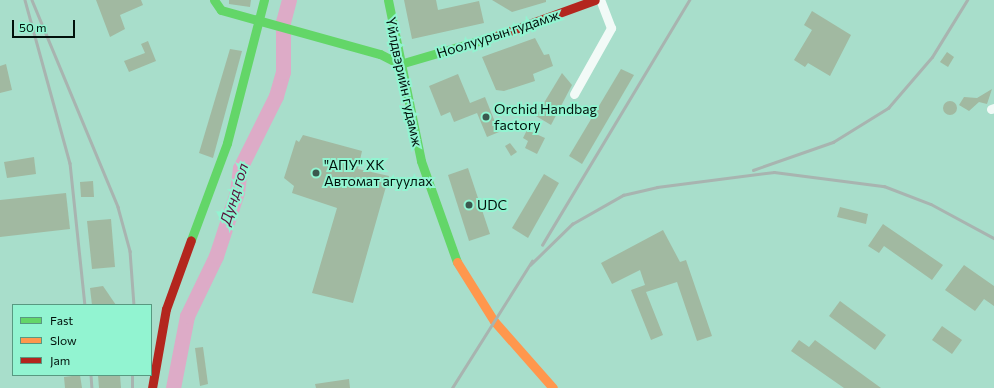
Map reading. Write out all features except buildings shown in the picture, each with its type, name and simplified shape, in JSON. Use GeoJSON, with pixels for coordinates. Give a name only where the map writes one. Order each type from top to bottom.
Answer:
{"type":"FeatureCollection","features":[{"type":"Feature","properties":{"kind":"street"},"geometry":{"type":"LineString","coordinates":[[214,0],[220,10],[380,54],[400,64]]}},
{"type":"Feature","properties":{"kind":"street"},"geometry":{"type":"LineString","coordinates":[[152,388],[166,309],[227,143],[263,23],[264,0]]}},
{"type":"Feature","properties":{"kind":"street","name":"Yйлдвэрийн гудамж"},"geometry":{"type":"LineString","coordinates":[[388,0],[421,160],[462,274],[494,320],[553,388]]}},
{"type":"Feature","properties":{"kind":"street","name":"Ноолуурын гудамж"},"geometry":{"type":"LineString","coordinates":[[400,64],[465,47],[595,0]]}},
{"type":"Feature","properties":{"kind":"street"},"geometry":{"type":"LineString","coordinates":[[574,94],[611,28],[600,0]]}},
{"type":"Feature","properties":{"kind":"waterway","name":"Дунд гол"},"geometry":{"type":"LineString","coordinates":[[173,388],[187,316],[216,256],[237,192],[240,168],[276,96],[283,72],[283,22],[289,0]]}},
{"type":"Feature","properties":{"kind":"railway"},"geometry":{"type":"LineString","coordinates":[[25,0],[70,163],[85,304]]}},
{"type":"Feature","properties":{"kind":"railway"},"geometry":{"type":"LineString","coordinates":[[32,0],[118,207],[130,251],[134,304]]}},
{"type":"Feature","properties":{"kind":"railway"},"geometry":{"type":"LineString","coordinates":[[542,245],[689,0]]}},
{"type":"Feature","properties":{"kind":"railway"},"geometry":{"type":"LineString","coordinates":[[753,170],[833,142],[888,108],[932,57],[967,0]]}},
{"type":"Feature","properties":{"kind":"railway"},"geometry":{"type":"LineString","coordinates":[[530,265],[572,224],[623,195],[657,187],[774,172],[884,186],[931,204],[994,238]]}},
{"type":"Feature","properties":{"kind":"railway"},"geometry":{"type":"LineString","coordinates":[[452,388],[532,261]]}},
{"type":"Feature","properties":{"kind":"railway"},"geometry":{"type":"LineString","coordinates":[[91,376],[92,388]]}},
{"type":"Feature","properties":{"kind":"railway"},"geometry":{"type":"LineString","coordinates":[[132,376],[132,388]]}},
{"type":"Feature","properties":{"kind":"traffic: fast"},"geometry":{"type":"LineString","coordinates":[[214,0],[221,10],[380,54],[400,64],[496,36]]}},
{"type":"Feature","properties":{"kind":"traffic: fast"},"geometry":{"type":"LineString","coordinates":[[191,240],[227,143],[264,0]]}},
{"type":"Feature","properties":{"kind":"traffic: fast"},"geometry":{"type":"LineString","coordinates":[[388,0],[421,161],[457,262]]}},
{"type":"Feature","properties":{"kind":"traffic: slow"},"geometry":{"type":"LineString","coordinates":[[457,262],[494,321],[553,388]]}},
{"type":"Feature","properties":{"kind":"traffic: jam"},"geometry":{"type":"LineString","coordinates":[[496,36],[595,0]]}},
{"type":"Feature","properties":{"kind":"traffic: jam"},"geometry":{"type":"LineString","coordinates":[[152,388],[166,309],[191,240]]}},
{"type":"Feature","properties":{"kind":"place","name":"Orchid Handbag factory"},"geometry":{"type":"Point","coordinates":[486,117]}},
{"type":"Feature","properties":{"kind":"place","name":"\"АПУ\" ХК Автомат агуулах"},"geometry":{"type":"Point","coordinates":[316,173]}},
{"type":"Feature","properties":{"kind":"place","name":"UDC"},"geometry":{"type":"Point","coordinates":[469,205]}}]}
